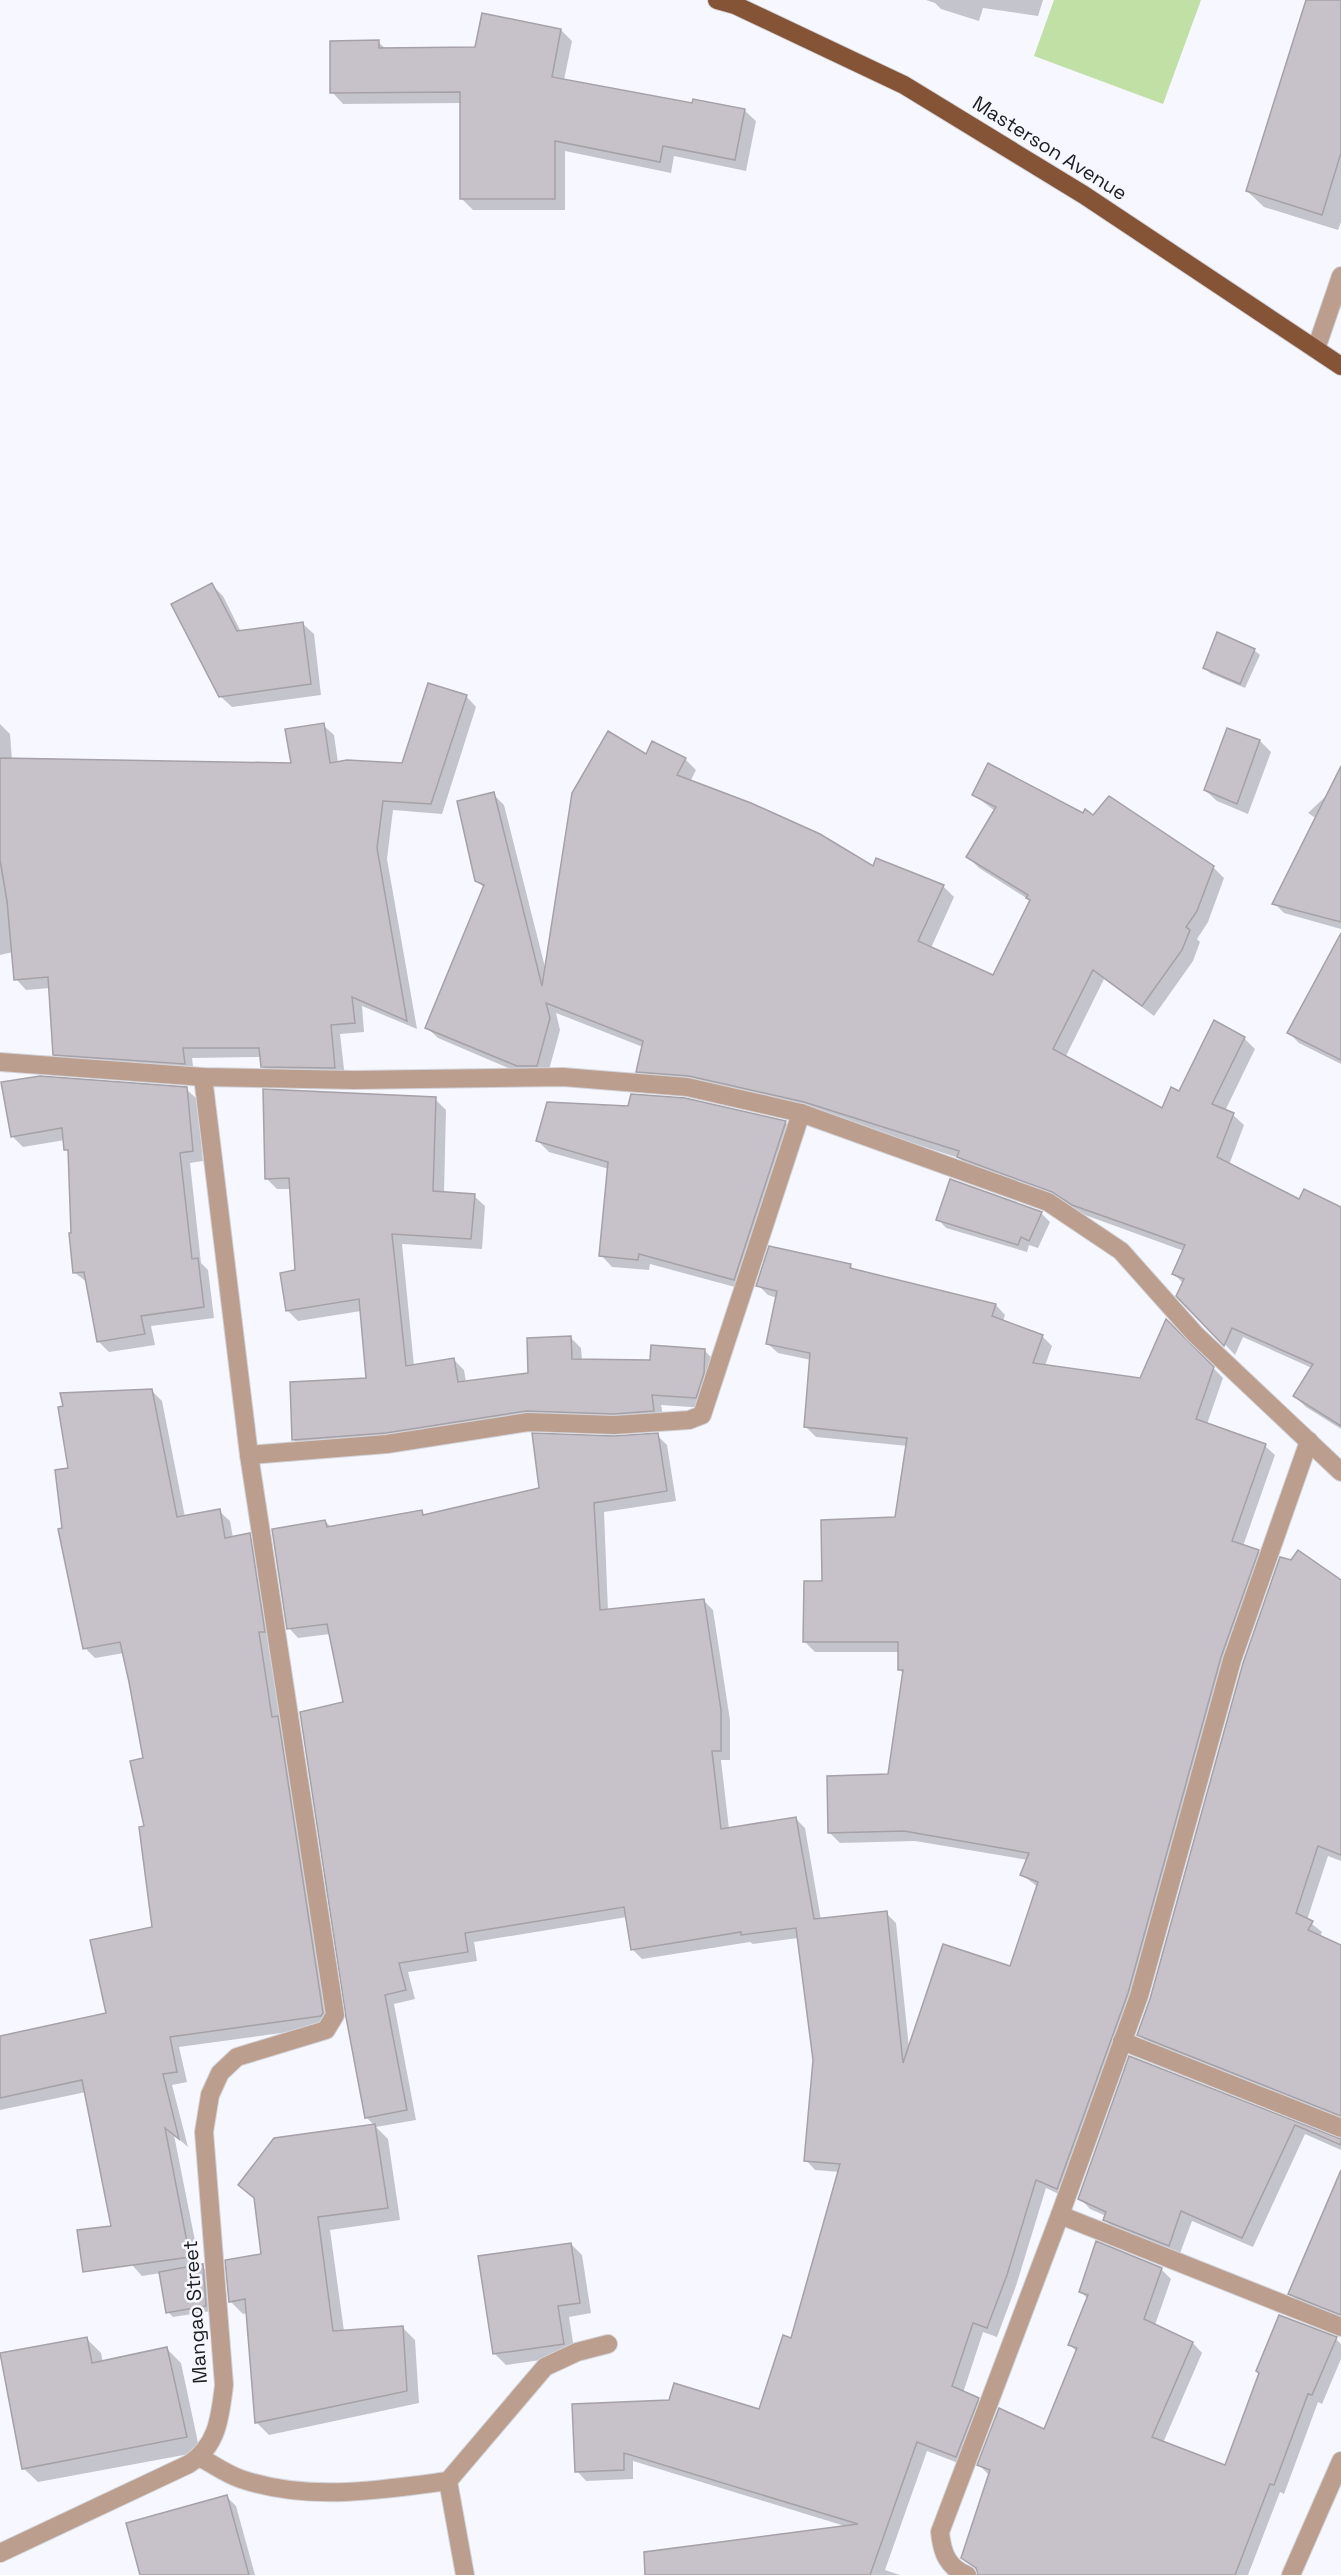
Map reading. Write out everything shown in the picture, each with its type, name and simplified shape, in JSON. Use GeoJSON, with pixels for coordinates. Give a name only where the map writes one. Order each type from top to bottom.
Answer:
{"type":"FeatureCollection","features":[{"type":"Feature","properties":{"kind":"main road","name":"Masterson Avenue"},"geometry":{"type":"LineString","coordinates":[[717,0],[735,5],[904,85],[1084,195],[1341,366]]}},
{"type":"Feature","properties":{"kind":"street"},"geometry":{"type":"LineString","coordinates":[[1316,348],[1341,276]]}},
{"type":"Feature","properties":{"kind":"street"},"geometry":{"type":"LineString","coordinates":[[0,1062],[203,1077],[354,1080],[563,1077],[687,1087],[801,1113],[1047,1202],[1121,1251],[1195,1334],[1341,1472]]}},
{"type":"Feature","properties":{"kind":"street"},"geometry":{"type":"LineString","coordinates":[[203,1077],[249,1455],[387,1444],[528,1422],[614,1425],[688,1420],[702,1415],[801,1113]]}},
{"type":"Feature","properties":{"kind":"street"},"geometry":{"type":"LineString","coordinates":[[967,2575],[948,2562],[941,2548],[940,2532],[1060,2216],[1139,1996],[1232,1660],[1309,1441]]}},
{"type":"Feature","properties":{"kind":"street","name":"Mangao Street"},"geometry":{"type":"LineString","coordinates":[[199,2457],[212,2442],[219,2420],[224,2385],[204,2132],[210,2095],[220,2073],[237,2057],[326,2030],[335,2015],[249,1455]]}},
{"type":"Feature","properties":{"kind":"street"},"geometry":{"type":"LineString","coordinates":[[1122,2041],[1341,2128]]}},
{"type":"Feature","properties":{"kind":"street"},"geometry":{"type":"LineString","coordinates":[[1060,2216],[1341,2327]]}},
{"type":"Feature","properties":{"kind":"street"},"geometry":{"type":"LineString","coordinates":[[0,2550],[199,2457],[239,2478],[316,2493],[364,2492],[448,2481],[545,2367],[577,2352],[608,2344]]}},
{"type":"Feature","properties":{"kind":"street"},"geometry":{"type":"LineString","coordinates":[[1291,2575],[1341,2461]]}},
{"type":"Feature","properties":{"kind":"street"},"geometry":{"type":"LineString","coordinates":[[448,2481],[465,2575]]}},
{"type":"Feature","properties":{"kind":"green space"},"geometry":{"type":"Polygon","coordinates":[[[1054,0],[1201,0],[1163,104],[1034,56],[1054,0]]]}},
{"type":"Feature","properties":{"kind":"building"},"geometry":{"type":"Polygon","coordinates":[[[1306,0],[1341,0],[1341,153],[1322,215],[1246,191],[1306,0]]]}},
{"type":"Feature","properties":{"kind":"building"},"geometry":{"type":"Polygon","coordinates":[[[482,13],[561,29],[552,77],[692,103],[693,99],[745,109],[735,160],[663,146],[660,162],[555,141],[555,199],[460,199],[460,92],[330,93],[330,41],[379,40],[379,48],[475,47],[482,13]]]}},
{"type":"Feature","properties":{"kind":"building"},"geometry":{"type":"Polygon","coordinates":[[[212,583],[237,631],[303,622],[311,684],[219,697],[171,604],[212,583]]]}},
{"type":"Feature","properties":{"kind":"building"},"geometry":{"type":"Polygon","coordinates":[[[1217,632],[1255,649],[1240,684],[1203,668],[1217,632]]]}},
{"type":"Feature","properties":{"kind":"building"},"geometry":{"type":"Polygon","coordinates":[[[428,683],[467,695],[431,804],[383,801],[377,848],[407,1021],[352,997],[355,1023],[331,1025],[335,1068],[261,1067],[259,1048],[183,1048],[185,1064],[53,1055],[48,977],[14,980],[7,901],[0,860],[0,758],[291,763],[285,729],[324,723],[330,763],[347,760],[402,763],[428,683]]]}},
{"type":"Feature","properties":{"kind":"building"},"geometry":{"type":"Polygon","coordinates":[[[1227,728],[1260,740],[1237,804],[1204,790],[1227,728]]]}},
{"type":"Feature","properties":{"kind":"building"},"geometry":{"type":"Polygon","coordinates":[[[608,731],[646,754],[652,741],[686,758],[677,775],[751,803],[820,834],[873,866],[876,858],[944,885],[918,941],[993,975],[1030,900],[1026,898],[1028,895],[966,857],[996,807],[972,795],[988,763],[1083,813],[1085,809],[1093,815],[1109,796],[1214,866],[1197,911],[1186,927],[1190,930],[1182,950],[1142,1006],[1093,970],[1053,1049],[1162,1108],[1171,1087],[1179,1091],[1214,1020],[1245,1037],[1212,1104],[1234,1113],[1217,1157],[1299,1199],[1304,1189],[1341,1207],[1341,1426],[1293,1396],[1313,1364],[1232,1328],[1224,1346],[1176,1296],[1184,1279],[1172,1274],[1185,1245],[1072,1205],[1052,1192],[957,1157],[959,1151],[804,1102],[689,1076],[636,1072],[643,1041],[546,1003],[550,1018],[537,1066],[517,1066],[425,1028],[484,885],[475,881],[457,801],[494,792],[542,986],[572,793],[608,731]]]}},
{"type":"Feature","properties":{"kind":"building"},"geometry":{"type":"Polygon","coordinates":[[[1341,766],[1341,922],[1272,904],[1341,766]]]}},
{"type":"Feature","properties":{"kind":"building"},"geometry":{"type":"Polygon","coordinates":[[[1341,933],[1341,1060],[1287,1033],[1341,933]]]}},
{"type":"Feature","properties":{"kind":"building"},"geometry":{"type":"Polygon","coordinates":[[[40,1076],[187,1087],[193,1151],[180,1153],[192,1259],[198,1258],[204,1307],[141,1316],[145,1334],[97,1342],[84,1272],[73,1273],[69,1233],[71,1233],[68,1150],[64,1150],[62,1128],[11,1137],[1,1082],[40,1076]]]}},
{"type":"Feature","properties":{"kind":"building"},"geometry":{"type":"Polygon","coordinates":[[[263,1089],[436,1097],[433,1191],[475,1194],[471,1239],[392,1234],[406,1366],[454,1358],[458,1382],[528,1373],[527,1338],[571,1336],[572,1359],[650,1360],[651,1345],[705,1349],[704,1373],[696,1398],[652,1395],[654,1411],[614,1414],[526,1411],[386,1433],[292,1440],[290,1382],[366,1378],[359,1299],[286,1311],[280,1273],[295,1270],[289,1178],[265,1179],[263,1089]]]}},
{"type":"Feature","properties":{"kind":"building"},"geometry":{"type":"Polygon","coordinates":[[[631,1094],[685,1098],[786,1121],[734,1280],[639,1254],[638,1260],[599,1256],[608,1162],[536,1141],[547,1102],[628,1106],[631,1094]]]}},
{"type":"Feature","properties":{"kind":"building"},"geometry":{"type":"Polygon","coordinates":[[[950,1179],[1042,1212],[1029,1241],[1021,1237],[1018,1245],[936,1220],[950,1179]]]}},
{"type":"Feature","properties":{"kind":"building"},"geometry":{"type":"Polygon","coordinates":[[[769,1246],[851,1264],[850,1268],[996,1304],[992,1316],[1043,1335],[1033,1363],[1140,1378],[1166,1319],[1214,1367],[1196,1419],[1266,1444],[1232,1541],[1259,1550],[1221,1657],[1128,1993],[1057,2189],[1036,2180],[1007,2275],[987,2328],[973,2323],[952,2386],[979,2398],[956,2457],[917,2442],[870,2575],[645,2575],[644,2552],[858,2524],[624,2453],[624,2470],[575,2472],[572,2404],[669,2400],[674,2383],[759,2409],[783,2335],[791,2338],[840,2164],[804,2161],[813,2060],[796,1928],[741,1935],[741,1932],[631,1950],[624,1907],[465,1933],[468,1952],[399,1963],[406,1990],[385,1995],[407,2110],[365,2118],[346,2017],[300,1712],[343,1702],[327,1624],[287,1629],[272,1529],[325,1520],[327,1527],[422,1510],[423,1515],[539,1488],[532,1433],[614,1436],[658,1433],[667,1491],[594,1503],[600,1610],[704,1599],[721,1710],[721,1751],[712,1751],[721,1829],[796,1817],[814,1919],[887,1911],[903,2063],[943,1944],[1010,1966],[1038,1882],[1020,1875],[1029,1853],[904,1831],[828,1833],[827,1776],[888,1774],[903,1670],[898,1670],[898,1642],[803,1642],[804,1581],[822,1581],[821,1520],[895,1517],[907,1438],[804,1427],[810,1353],[766,1344],[777,1291],[756,1286],[769,1246]]]}},
{"type":"Feature","properties":{"kind":"building"},"geometry":{"type":"Polygon","coordinates":[[[152,1389],[177,1517],[220,1509],[225,1538],[250,1533],[265,1632],[259,1632],[272,1717],[278,1716],[323,2013],[321,2016],[170,2037],[177,2072],[163,2074],[179,2139],[165,2128],[190,2257],[83,2272],[77,2230],[111,2226],[82,2080],[0,2098],[0,2036],[106,2013],[90,1940],[152,1927],[139,1827],[144,1826],[130,1761],[143,1758],[129,1682],[120,1642],[83,1649],[58,1529],[62,1528],[55,1470],[68,1468],[58,1407],[63,1406],[60,1393],[152,1389]]]}},
{"type":"Feature","properties":{"kind":"building"},"geometry":{"type":"Polygon","coordinates":[[[1298,1550],[1341,1580],[1341,1855],[1318,1846],[1296,1913],[1313,1921],[1308,1930],[1341,1945],[1341,2116],[1137,2035],[1150,1999],[1243,1663],[1280,1557],[1291,1560],[1298,1550]]]}},
{"type":"Feature","properties":{"kind":"building"},"geometry":{"type":"Polygon","coordinates":[[[1129,2056],[1341,2139],[1341,2145],[1295,2125],[1242,2238],[1181,2211],[1169,2246],[1103,2220],[1106,2212],[1078,2199],[1129,2056]]]}},
{"type":"Feature","properties":{"kind":"building"},"geometry":{"type":"Polygon","coordinates":[[[375,2124],[388,2208],[318,2217],[333,2331],[403,2326],[407,2391],[255,2423],[245,2299],[229,2302],[225,2260],[261,2254],[254,2198],[238,2185],[274,2138],[375,2124]]]}},
{"type":"Feature","properties":{"kind":"building"},"geometry":{"type":"Polygon","coordinates":[[[1341,2170],[1341,2315],[1288,2294],[1341,2170]]]}},
{"type":"Feature","properties":{"kind":"building"},"geometry":{"type":"Polygon","coordinates":[[[1096,2241],[1162,2268],[1144,2319],[1193,2342],[1152,2437],[1225,2465],[1259,2373],[1256,2371],[1279,2315],[1337,2337],[1312,2395],[1308,2394],[1274,2485],[1270,2484],[1235,2575],[978,2575],[976,2568],[961,2558],[990,2470],[977,2465],[999,2408],[1044,2429],[1077,2348],[1068,2345],[1088,2295],[1079,2292],[1096,2241]]]}},
{"type":"Feature","properties":{"kind":"building"},"geometry":{"type":"Polygon","coordinates":[[[571,2243],[580,2303],[558,2306],[564,2344],[493,2354],[478,2256],[571,2243]]]}},
{"type":"Feature","properties":{"kind":"building"},"geometry":{"type":"Polygon","coordinates":[[[203,2264],[206,2306],[166,2313],[159,2272],[203,2264]]]}},
{"type":"Feature","properties":{"kind":"building"},"geometry":{"type":"Polygon","coordinates":[[[87,2337],[92,2363],[167,2347],[187,2437],[22,2469],[0,2353],[87,2337]]]}},
{"type":"Feature","properties":{"kind":"building"},"geometry":{"type":"Polygon","coordinates":[[[227,2495],[249,2575],[140,2575],[126,2523],[227,2495]]]}}]}
